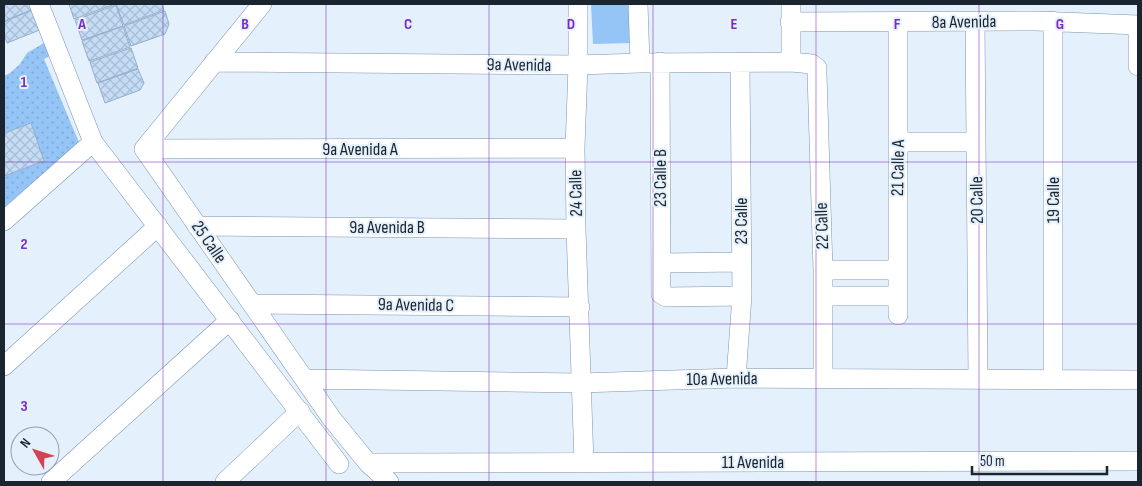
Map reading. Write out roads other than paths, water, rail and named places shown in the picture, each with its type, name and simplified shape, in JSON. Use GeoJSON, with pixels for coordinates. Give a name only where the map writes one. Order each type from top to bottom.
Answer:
{"type":"FeatureCollection","features":[{"type":"Feature","properties":{"kind":"street"},"geometry":{"type":"LineString","coordinates":[[39,4],[93,142],[340,464]]}},
{"type":"Feature","properties":{"kind":"street"},"geometry":{"type":"LineString","coordinates":[[144,149],[262,4]]}},
{"type":"Feature","properties":{"kind":"street","name":"24 Calle"},"geometry":{"type":"LineString","coordinates":[[578,4],[575,148],[576,229],[584,462]]}},
{"type":"Feature","properties":{"kind":"street"},"geometry":{"type":"LineString","coordinates":[[638,4],[640,62]]}},
{"type":"Feature","properties":{"kind":"street"},"geometry":{"type":"LineString","coordinates":[[790,13],[791,62]]}},
{"type":"Feature","properties":{"kind":"street","name":"8a Avenida"},"geometry":{"type":"LineString","coordinates":[[790,13],[886,16],[975,22],[1041,15],[1138,25]]}},
{"type":"Feature","properties":{"kind":"street","name":"19 Calle"},"geometry":{"type":"LineString","coordinates":[[1041,15],[1053,380]]}},
{"type":"Feature","properties":{"kind":"street","name":"21 Calle A"},"geometry":{"type":"LineString","coordinates":[[823,296],[898,305],[898,142],[886,16]]}},
{"type":"Feature","properties":{"kind":"street","name":"20 Calle"},"geometry":{"type":"LineString","coordinates":[[975,22],[978,378]]}},
{"type":"Feature","properties":{"kind":"street"},"geometry":{"type":"LineString","coordinates":[[1138,25],[1138,66]]}},
{"type":"Feature","properties":{"kind":"street","name":"9a Avenida"},"geometry":{"type":"LineString","coordinates":[[214,62],[578,65],[640,62],[791,62],[812,64],[816,68],[817,74]]}},
{"type":"Feature","properties":{"kind":"street","name":"23 Calle B"},"geometry":{"type":"LineString","coordinates":[[660,62],[661,294],[666,297],[742,296]]}},
{"type":"Feature","properties":{"kind":"street","name":"23 Calle"},"geometry":{"type":"LineString","coordinates":[[736,378],[742,296],[740,63]]}},
{"type":"Feature","properties":{"kind":"street","name":"22 Calle"},"geometry":{"type":"LineString","coordinates":[[817,74],[823,270],[823,379]]}},
{"type":"Feature","properties":{"kind":"street"},"geometry":{"type":"LineString","coordinates":[[4,221],[93,142]]}},
{"type":"Feature","properties":{"kind":"street"},"geometry":{"type":"LineString","coordinates":[[898,142],[976,142]]}},
{"type":"Feature","properties":{"kind":"street","name":"9a Avenida A"},"geometry":{"type":"LineString","coordinates":[[144,149],[575,148]]}},
{"type":"Feature","properties":{"kind":"street","name":"25 Calle"},"geometry":{"type":"LineString","coordinates":[[144,149],[332,419],[368,463],[389,482]]}},
{"type":"Feature","properties":{"kind":"street"},"geometry":{"type":"LineString","coordinates":[[4,366],[158,226]]}},
{"type":"Feature","properties":{"kind":"street","name":"9a Avenida B"},"geometry":{"type":"LineString","coordinates":[[197,226],[576,229]]}},
{"type":"Feature","properties":{"kind":"street"},"geometry":{"type":"LineString","coordinates":[[661,263],[741,262]]}},
{"type":"Feature","properties":{"kind":"street"},"geometry":{"type":"LineString","coordinates":[[823,270],[897,270]]}},
{"type":"Feature","properties":{"kind":"street","name":"9a Avenida C"},"geometry":{"type":"LineString","coordinates":[[252,304],[580,307]]}},
{"type":"Feature","properties":{"kind":"street"},"geometry":{"type":"LineString","coordinates":[[52,482],[230,320]]}},
{"type":"Feature","properties":{"kind":"street","name":"10a Avenida"},"geometry":{"type":"LineString","coordinates":[[305,379],[580,383],[736,378],[1138,380]]}},
{"type":"Feature","properties":{"kind":"street"},"geometry":{"type":"LineString","coordinates":[[225,482],[300,411]]}},
{"type":"Feature","properties":{"kind":"street","name":"11 Avenida"},"geometry":{"type":"LineString","coordinates":[[368,463],[1138,461]]}}]}
